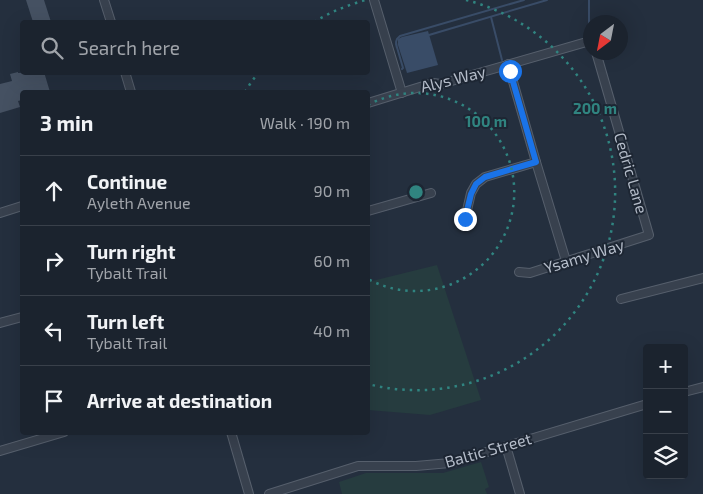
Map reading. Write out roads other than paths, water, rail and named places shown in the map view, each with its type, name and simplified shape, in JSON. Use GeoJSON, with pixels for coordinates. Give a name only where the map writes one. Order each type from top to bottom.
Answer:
{"type":"FeatureCollection","features":[{"type":"Feature","properties":{"kind":"street"},"geometry":{"type":"LineString","coordinates":[[104,0],[109,20]]}},
{"type":"Feature","properties":{"kind":"street"},"geometry":{"type":"LineString","coordinates":[[374,0],[402,93]]}},
{"type":"Feature","properties":{"kind":"street","name":"Alys Way"},"geometry":{"type":"LineString","coordinates":[[370,102],[583,43]]}},
{"type":"Feature","properties":{"kind":"street","name":"Cedric Lane"},"geometry":{"type":"LineString","coordinates":[[598,60],[650,235]]}},
{"type":"Feature","properties":{"kind":"street"},"geometry":{"type":"LineString","coordinates":[[508,64],[566,261]]}},
{"type":"Feature","properties":{"kind":"street"},"geometry":{"type":"LineString","coordinates":[[126,75],[130,90]]}},
{"type":"Feature","properties":{"kind":"street"},"geometry":{"type":"LineString","coordinates":[[465,219],[471,194],[476,184],[485,177],[536,162]]}},
{"type":"Feature","properties":{"kind":"street"},"geometry":{"type":"LineString","coordinates":[[370,210],[431,193]]}},
{"type":"Feature","properties":{"kind":"street"},"geometry":{"type":"LineString","coordinates":[[0,213],[20,207]]}},
{"type":"Feature","properties":{"kind":"street","name":"Ysamy Way"},"geometry":{"type":"LineString","coordinates":[[519,272],[530,273],[650,235]]}},
{"type":"Feature","properties":{"kind":"street"},"geometry":{"type":"LineString","coordinates":[[621,299],[703,278]]}},
{"type":"Feature","properties":{"kind":"street"},"geometry":{"type":"LineString","coordinates":[[0,323],[20,318]]}},
{"type":"Feature","properties":{"kind":"street"},"geometry":{"type":"LineString","coordinates":[[688,391],[703,387]]}},
{"type":"Feature","properties":{"kind":"street","name":"Baltic Street"},"geometry":{"type":"LineString","coordinates":[[269,494],[358,466],[416,466],[450,463],[643,405]]}},
{"type":"Feature","properties":{"kind":"street"},"geometry":{"type":"LineString","coordinates":[[0,451],[54,435]]}},
{"type":"Feature","properties":{"kind":"street"},"geometry":{"type":"LineString","coordinates":[[232,435],[249,494]]}},
{"type":"Feature","properties":{"kind":"street"},"geometry":{"type":"LineString","coordinates":[[506,446],[520,494]]}},
{"type":"Feature","properties":{"kind":"water"},"geometry":{"type":"Polygon","coordinates":[[[428,31],[438,65],[407,73],[398,45],[398,39],[428,31]]]}},
{"type":"Feature","properties":{"kind":"waterway"},"geometry":{"type":"LineString","coordinates":[[402,69],[396,44],[397,48],[396,42],[400,36],[524,0]]}},
{"type":"Feature","properties":{"kind":"waterway"},"geometry":{"type":"LineString","coordinates":[[429,35],[547,0]]}},
{"type":"Feature","properties":{"kind":"waterway"},"geometry":{"type":"LineString","coordinates":[[589,0],[589,15]]}},
{"type":"Feature","properties":{"kind":"waterway"},"geometry":{"type":"LineString","coordinates":[[491,17],[502,60]]}}]}
